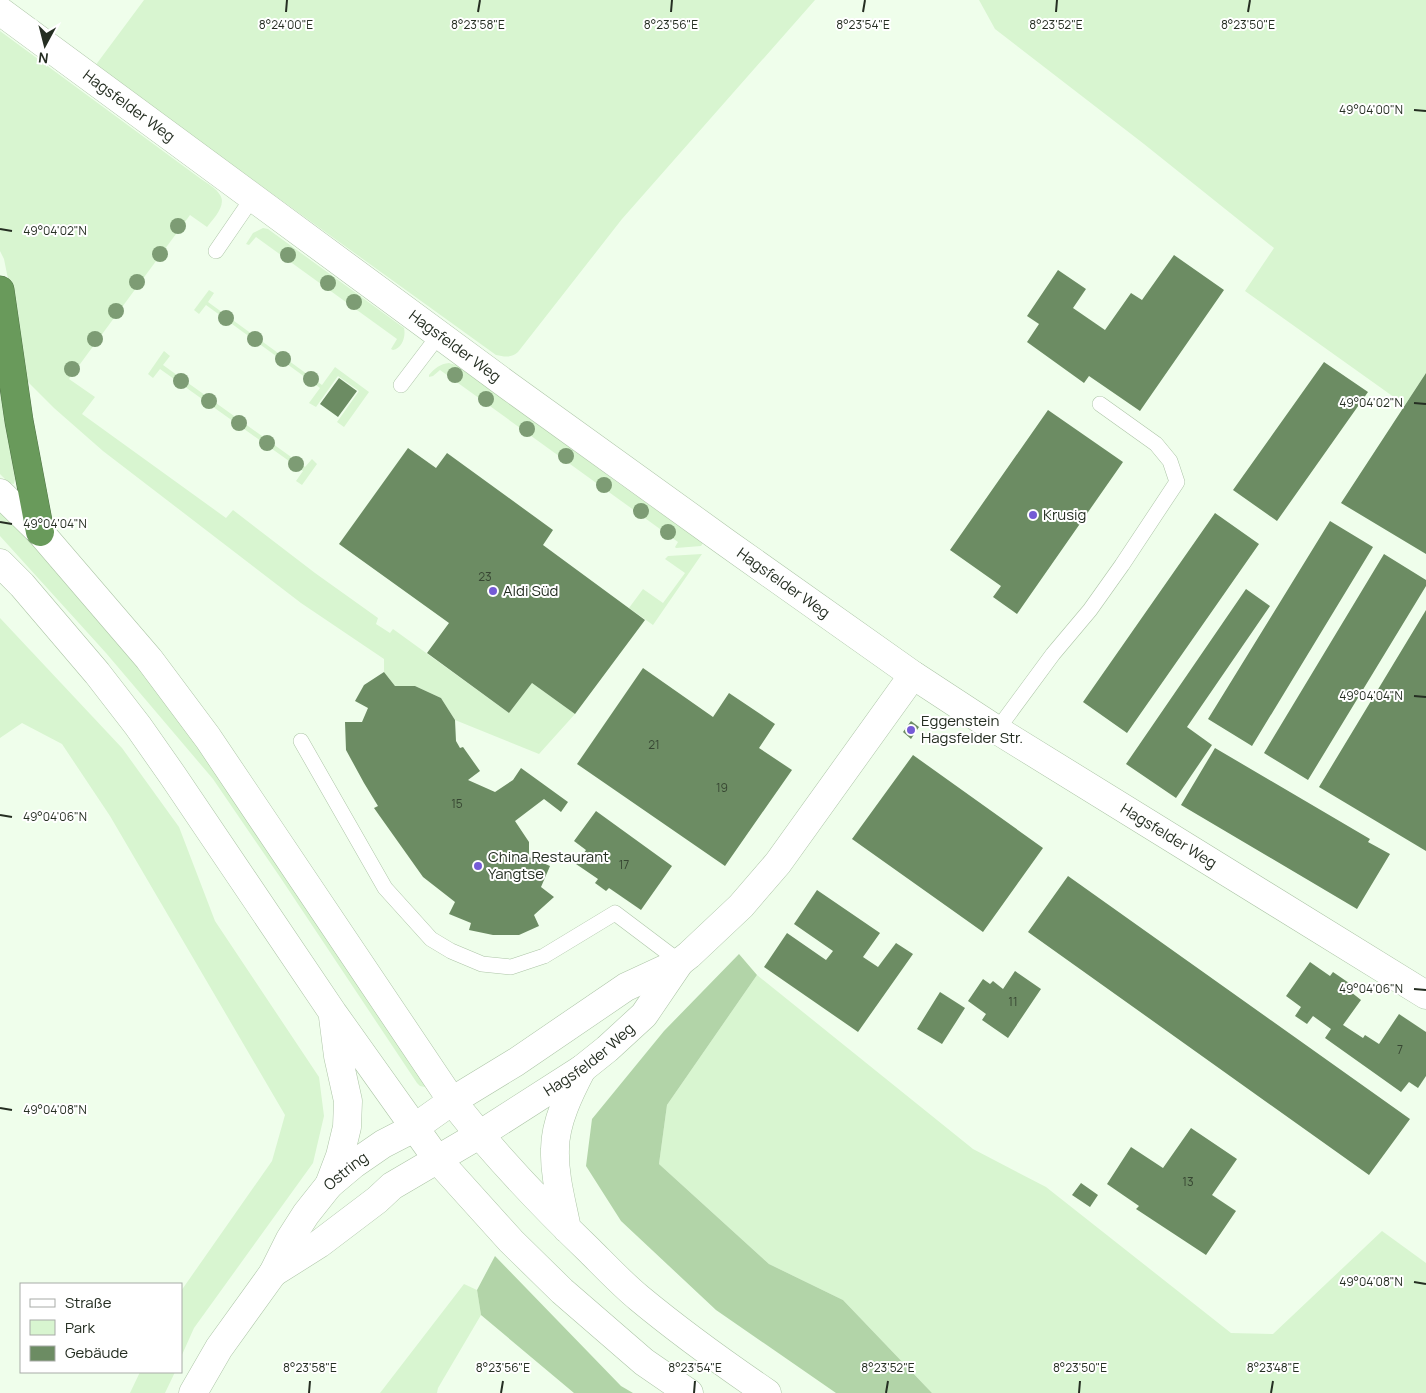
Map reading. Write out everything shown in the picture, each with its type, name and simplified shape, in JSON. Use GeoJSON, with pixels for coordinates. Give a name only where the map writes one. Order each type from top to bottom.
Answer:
{"type":"FeatureCollection","features":[{"type":"Feature","properties":{"kind":"highway"},"geometry":{"type":"LineString","coordinates":[[0,290],[19,421],[40,532]]}},
{"type":"Feature","properties":{"kind":"street","name":"Hagsfelder Weg"},"geometry":{"type":"LineString","coordinates":[[0,11],[439,335],[913,675],[997,730],[1426,995]]}},
{"type":"Feature","properties":{"kind":"street"},"geometry":{"type":"LineString","coordinates":[[0,493],[40,532],[149,659],[208,738],[452,1101],[479,1135],[516,1177],[567,1229],[638,1297],[708,1353],[767,1393]]}},
{"type":"Feature","properties":{"kind":"street"},"geometry":{"type":"LineString","coordinates":[[0,563],[22,585],[98,673],[138,726],[174,776],[333,1013],[437,1160],[512,1241],[562,1291],[644,1362],[689,1393]]}},
{"type":"Feature","properties":{"kind":"street","name":"Hagsfelder Weg"},"geometry":{"type":"LineString","coordinates":[[479,1135],[582,1069],[644,1015],[680,962],[741,906],[778,863],[913,675]]}},
{"type":"Feature","properties":{"kind":"street","name":"Hagsfelder Weg"},"geometry":{"type":"LineString","coordinates":[[452,1101],[516,1062],[626,987],[680,962]]}},
{"type":"Feature","properties":{"kind":"street"},"geometry":{"type":"LineString","coordinates":[[329,1185],[340,1156],[347,1127],[348,1101],[338,1056],[333,1013]]}},
{"type":"Feature","properties":{"kind":"street"},"geometry":{"type":"LineString","coordinates":[[567,1229],[556,1170],[554,1148],[566,1103],[582,1069]]}},
{"type":"Feature","properties":{"kind":"street","name":"Ostring"},"geometry":{"type":"LineString","coordinates":[[193,1393],[219,1348],[273,1273],[290,1238],[329,1185],[354,1164],[383,1144],[414,1128],[452,1101]]}},
{"type":"Feature","properties":{"kind":"street","name":"Ostring"},"geometry":{"type":"LineString","coordinates":[[273,1273],[319,1244],[377,1200],[392,1186],[479,1135]]}},
{"type":"Feature","properties":{"kind":"lane"},"geometry":{"type":"LineString","coordinates":[[216,251],[253,197]]}},
{"type":"Feature","properties":{"kind":"lane"},"geometry":{"type":"LineString","coordinates":[[401,386],[439,335]]}},
{"type":"Feature","properties":{"kind":"lane"},"geometry":{"type":"LineString","coordinates":[[997,730],[1053,654],[1090,610],[1177,482],[1170,461],[1156,444],[1100,404]]}},
{"type":"Feature","properties":{"kind":"lane"},"geometry":{"type":"LineString","coordinates":[[300,741],[385,888],[431,939],[451,951],[482,964],[511,967],[544,956],[614,913],[680,962]]}},
{"type":"Feature","properties":{"kind":"green space"},"geometry":{"type":"Polygon","coordinates":[[[144,0],[815,0],[622,219],[518,352],[505,357],[496,355],[95,66],[144,0]]]}},
{"type":"Feature","properties":{"kind":"green space"},"geometry":{"type":"Polygon","coordinates":[[[979,0],[1426,0],[1426,373],[1405,405],[1245,291],[1274,248],[1144,144],[995,29],[979,0]]]}},
{"type":"Feature","properties":{"kind":"green space"},"geometry":{"type":"Polygon","coordinates":[[[0,31],[211,186],[222,199],[221,207],[207,227],[190,215],[69,379],[95,397],[82,414],[226,518],[233,510],[315,573],[378,618],[376,624],[390,633],[393,629],[509,713],[532,683],[575,714],[539,754],[455,720],[441,698],[415,686],[395,686],[384,672],[384,659],[301,603],[103,451],[54,408],[26,380],[4,259],[0,251],[0,31]]]}},
{"type":"Feature","properties":{"kind":"green space"},"geometry":{"type":"Polygon","coordinates":[[[263,228],[268,229],[404,328],[404,338],[401,345],[396,349],[391,349],[397,339],[256,237],[249,245],[246,244],[253,233],[263,228]]]}},
{"type":"Feature","properties":{"kind":"green space"},"geometry":{"type":"Polygon","coordinates":[[[209,290],[214,293],[208,302],[322,385],[335,367],[369,392],[344,427],[337,422],[359,391],[338,376],[316,407],[309,403],[320,388],[206,305],[199,314],[194,310],[209,290]]]}},
{"type":"Feature","properties":{"kind":"green space"},"geometry":{"type":"Polygon","coordinates":[[[164,351],[170,356],[163,365],[305,467],[312,459],[317,464],[302,485],[296,481],[303,471],[160,369],[153,378],[148,374],[164,351]]]}},
{"type":"Feature","properties":{"kind":"green space"},"geometry":{"type":"Polygon","coordinates":[[[449,363],[459,366],[703,543],[701,546],[676,548],[678,542],[440,370],[429,377],[433,370],[449,363]]]}},
{"type":"Feature","properties":{"kind":"green space"},"geometry":{"type":"Polygon","coordinates":[[[0,378],[15,479],[14,484],[9,483],[0,474],[0,378]]]}},
{"type":"Feature","properties":{"kind":"green space"},"geometry":{"type":"Polygon","coordinates":[[[0,507],[159,689],[426,1085],[425,1087],[417,1083],[213,779],[106,653],[0,536],[0,507]]]}},
{"type":"Feature","properties":{"kind":"green space"},"geometry":{"type":"Polygon","coordinates":[[[702,554],[653,625],[629,608],[643,589],[663,603],[685,573],[665,559],[668,556],[702,554]]]}},
{"type":"Feature","properties":{"kind":"green space"},"geometry":{"type":"Polygon","coordinates":[[[0,618],[122,748],[179,827],[215,921],[319,1077],[324,1116],[313,1163],[194,1328],[182,1355],[182,1290],[272,1161],[285,1115],[110,816],[62,744],[22,723],[0,738],[0,618]]]}},
{"type":"Feature","properties":{"kind":"green space"},"geometry":{"type":"Polygon","coordinates":[[[739,954],[757,975],[667,1105],[659,1164],[769,1264],[843,1300],[932,1393],[836,1393],[716,1310],[621,1221],[586,1166],[592,1119],[664,1031],[739,954]]]}},
{"type":"Feature","properties":{"kind":"green space"},"geometry":{"type":"Polygon","coordinates":[[[757,975],[973,1149],[1046,1187],[1231,1333],[1273,1334],[1382,1231],[1426,1263],[1426,1393],[932,1393],[843,1300],[769,1264],[659,1164],[667,1105],[757,975]]]}},
{"type":"Feature","properties":{"kind":"green space"},"geometry":{"type":"Polygon","coordinates":[[[495,1256],[621,1386],[633,1393],[574,1393],[481,1315],[477,1290],[495,1256]]]}},
{"type":"Feature","properties":{"kind":"green space"},"geometry":{"type":"Polygon","coordinates":[[[464,1284],[477,1290],[481,1315],[438,1388],[437,1393],[380,1393],[464,1284]]]}},
{"type":"Feature","properties":{"kind":"green space"},"geometry":{"type":"Polygon","coordinates":[[[140,1373],[175,1373],[165,1393],[130,1393],[140,1373]]]}},
{"type":"Feature","properties":{"kind":"building"},"geometry":{"type":"Polygon","coordinates":[[[1174,255],[1224,290],[1140,411],[1089,376],[1084,383],[1027,342],[1039,324],[1027,316],[1058,270],[1086,289],[1073,308],[1105,330],[1131,293],[1142,300],[1174,255]]]}},
{"type":"Feature","properties":{"kind":"building"},"geometry":{"type":"Polygon","coordinates":[[[1324,362],[1368,392],[1277,521],[1233,490],[1324,362]]]}},
{"type":"Feature","properties":{"kind":"building"},"geometry":{"type":"Polygon","coordinates":[[[1426,373],[1426,554],[1341,503],[1426,373]]]}},
{"type":"Feature","properties":{"kind":"building"},"geometry":{"type":"Polygon","coordinates":[[[339,378],[357,391],[338,417],[320,404],[339,378]]]}},
{"type":"Feature","properties":{"kind":"building"},"geometry":{"type":"Polygon","coordinates":[[[1048,410],[1123,462],[1017,614],[993,597],[1001,586],[950,550],[1048,410]]]}},
{"type":"Feature","properties":{"kind":"building"},"geometry":{"type":"Polygon","coordinates":[[[408,448],[436,468],[447,453],[553,530],[543,545],[645,620],[575,714],[532,683],[509,713],[427,653],[449,623],[339,544],[408,448]]]}},
{"type":"Feature","properties":{"kind":"building"},"geometry":{"type":"Polygon","coordinates":[[[1215,513],[1259,544],[1127,733],[1083,702],[1215,513]]]}},
{"type":"Feature","properties":{"kind":"building"},"geometry":{"type":"Polygon","coordinates":[[[1330,521],[1373,547],[1252,746],[1208,719],[1330,521]]]}},
{"type":"Feature","properties":{"kind":"building"},"geometry":{"type":"Polygon","coordinates":[[[1384,554],[1426,580],[1426,586],[1308,780],[1264,753],[1384,554]]]}},
{"type":"Feature","properties":{"kind":"building"},"geometry":{"type":"Polygon","coordinates":[[[1246,589],[1270,606],[1187,727],[1212,745],[1176,798],[1126,764],[1246,589]]]}},
{"type":"Feature","properties":{"kind":"building"},"geometry":{"type":"Polygon","coordinates":[[[1426,610],[1426,851],[1319,787],[1426,610]]]}},
{"type":"Feature","properties":{"kind":"building"},"geometry":{"type":"Polygon","coordinates":[[[643,668],[713,717],[729,693],[775,724],[759,748],[792,770],[725,866],[577,764],[643,668]]]}},
{"type":"Feature","properties":{"kind":"building"},"geometry":{"type":"Polygon","coordinates":[[[384,672],[395,686],[415,686],[441,698],[455,720],[456,741],[460,748],[463,747],[480,771],[468,780],[495,792],[513,780],[521,768],[568,802],[561,812],[544,799],[515,821],[529,842],[529,857],[550,866],[541,887],[554,897],[534,915],[539,926],[519,935],[493,935],[469,930],[471,923],[449,914],[455,902],[423,877],[374,808],[378,806],[346,750],[345,722],[362,722],[368,708],[355,701],[364,685],[384,672]]]}},
{"type":"Feature","properties":{"kind":"building","name":"Eggenstein Hagsfelder Str."},"geometry":{"type":"Polygon","coordinates":[[[911,721],[919,727],[911,739],[903,732],[911,721]]]}},
{"type":"Feature","properties":{"kind":"building"},"geometry":{"type":"Polygon","coordinates":[[[1215,748],[1370,839],[1368,842],[1390,854],[1357,909],[1181,805],[1215,748]]]}},
{"type":"Feature","properties":{"kind":"building"},"geometry":{"type":"Polygon","coordinates":[[[913,755],[1043,848],[983,932],[852,839],[913,755]]]}},
{"type":"Feature","properties":{"kind":"building"},"geometry":{"type":"Polygon","coordinates":[[[596,811],[672,866],[641,910],[609,888],[606,891],[595,883],[598,879],[576,864],[586,850],[574,841],[596,811]]]}},
{"type":"Feature","properties":{"kind":"building"},"geometry":{"type":"Polygon","coordinates":[[[1068,876],[1410,1119],[1369,1175],[1028,932],[1068,876]]]}},
{"type":"Feature","properties":{"kind":"building"},"geometry":{"type":"Polygon","coordinates":[[[817,890],[880,933],[863,957],[878,967],[896,943],[913,954],[858,1032],[764,967],[787,933],[826,960],[833,951],[794,924],[817,890]]]}},
{"type":"Feature","properties":{"kind":"building"},"geometry":{"type":"Polygon","coordinates":[[[1310,962],[1330,976],[1333,972],[1349,983],[1346,988],[1361,1000],[1343,1025],[1363,1038],[1365,1035],[1379,1044],[1399,1014],[1426,1032],[1426,1076],[1418,1088],[1409,1082],[1401,1092],[1325,1038],[1331,1029],[1313,1016],[1307,1024],[1295,1016],[1301,1007],[1286,996],[1310,962]]]}},
{"type":"Feature","properties":{"kind":"building"},"geometry":{"type":"Polygon","coordinates":[[[1015,971],[1041,989],[1008,1038],[982,1020],[986,1014],[968,1001],[983,979],[990,984],[993,981],[1003,989],[1015,971]]]}},
{"type":"Feature","properties":{"kind":"building"},"geometry":{"type":"Polygon","coordinates":[[[940,992],[965,1008],[942,1044],[917,1029],[940,992]]]}},
{"type":"Feature","properties":{"kind":"building"},"geometry":{"type":"Polygon","coordinates":[[[1191,1128],[1237,1159],[1212,1195],[1236,1211],[1206,1255],[1136,1209],[1139,1206],[1107,1184],[1131,1147],[1163,1168],[1191,1128]]]}},
{"type":"Feature","properties":{"kind":"building"},"geometry":{"type":"Polygon","coordinates":[[[1081,1183],[1098,1195],[1090,1207],[1072,1195],[1081,1183]]]}},
{"type":"Feature","properties":{"kind":"place","name":"Krusig"},"geometry":{"type":"Point","coordinates":[1033,515]}},
{"type":"Feature","properties":{"kind":"place","name":"Aldi Süd"},"geometry":{"type":"Point","coordinates":[493,591]}},
{"type":"Feature","properties":{"kind":"place","name":"Eggenstein Hagsfelder Str."},"geometry":{"type":"Point","coordinates":[911,730]}},
{"type":"Feature","properties":{"kind":"place","name":"China Restaurant Yangtse"},"geometry":{"type":"Point","coordinates":[478,866]}}]}
